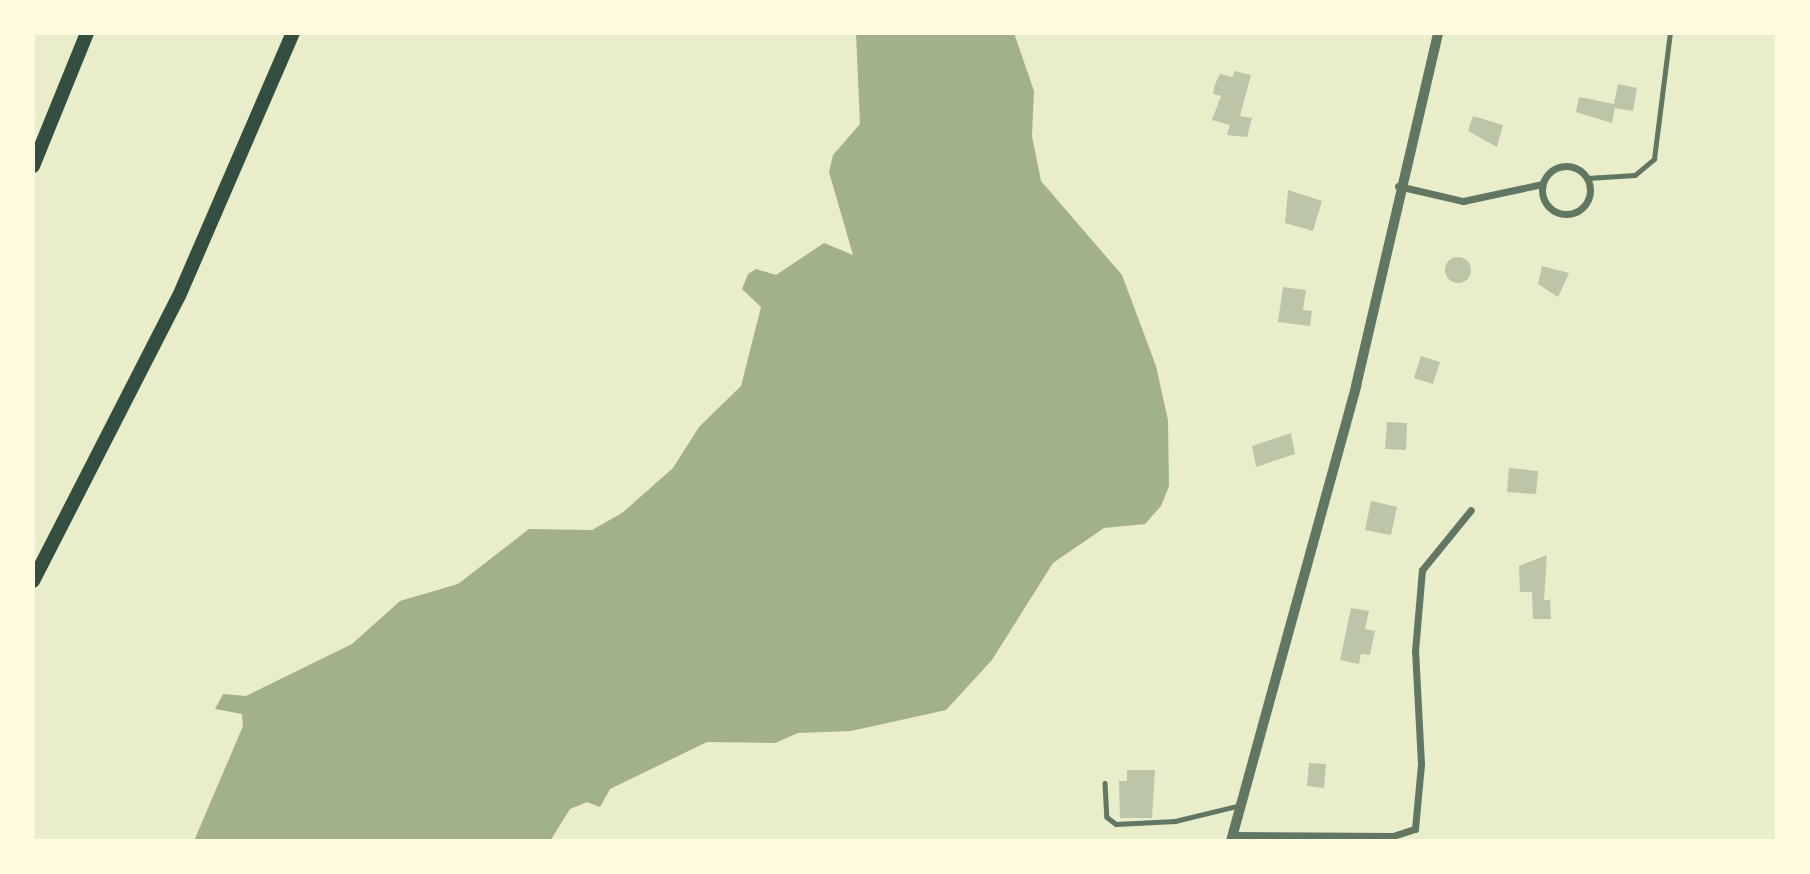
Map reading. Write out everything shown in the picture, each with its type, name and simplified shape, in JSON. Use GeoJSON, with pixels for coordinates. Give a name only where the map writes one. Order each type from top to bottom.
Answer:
{"type":"FeatureCollection","features":[{"type":"Feature","properties":{"kind":"highway"},"geometry":{"type":"LineString","coordinates":[[33,166],[87,33]]}},
{"type":"Feature","properties":{"kind":"highway"},"geometry":{"type":"LineString","coordinates":[[33,581],[173,309],[293,33]]}},
{"type":"Feature","properties":{"kind":"street"},"geometry":{"type":"LineString","coordinates":[[1438,33],[1398,186],[1356,386],[1245,804],[1233,838],[1393,836],[1415,829],[1421,764],[1415,651],[1422,570],[1471,510]]}},
{"type":"Feature","properties":{"kind":"street"},"geometry":{"type":"LineString","coordinates":[[1398,186],[1464,201],[1542,184],[1558,167],[1574,167],[1587,178],[1587,201],[1569,214],[1547,206],[1542,184]]}},
{"type":"Feature","properties":{"kind":"lane"},"geometry":{"type":"LineString","coordinates":[[1587,178],[1623,178],[1654,159],[1670,33]]}},
{"type":"Feature","properties":{"kind":"lane"},"geometry":{"type":"LineString","coordinates":[[1105,783],[1107,817],[1116,824],[1175,821],[1245,804]]}},
{"type":"Feature","properties":{"kind":"shaded area"},"geometry":{"type":"Polygon","coordinates":[[[856,33],[1014,33],[1034,91],[1032,136],[1041,181],[1122,275],[1156,366],[1168,420],[1169,486],[1161,506],[1145,524],[1104,528],[1053,563],[992,660],[946,710],[851,731],[798,733],[775,743],[707,742],[610,789],[600,807],[587,802],[570,809],[550,841],[194,841],[243,726],[242,714],[215,709],[223,694],[246,696],[352,644],[400,601],[458,584],[529,529],[592,530],[622,513],[673,468],[699,427],[741,386],[761,307],[742,289],[748,274],[756,269],[776,275],[824,243],[853,255],[829,172],[833,155],[860,124],[856,33]]]}},
{"type":"Feature","properties":{"kind":"building"},"geometry":{"type":"Polygon","coordinates":[[[1234,71],[1251,75],[1240,116],[1252,118],[1247,137],[1227,135],[1230,125],[1212,120],[1221,96],[1213,94],[1215,84],[1220,74],[1233,77],[1234,71]]]}},
{"type":"Feature","properties":{"kind":"building"},"geometry":{"type":"Polygon","coordinates":[[[1618,84],[1637,88],[1633,111],[1615,108],[1612,123],[1576,112],[1579,97],[1614,104],[1618,84]]]}},
{"type":"Feature","properties":{"kind":"building"},"geometry":{"type":"Polygon","coordinates":[[[1473,116],[1503,125],[1497,147],[1468,131],[1473,116]]]}},
{"type":"Feature","properties":{"kind":"building"},"geometry":{"type":"Polygon","coordinates":[[[1288,190],[1322,201],[1313,231],[1285,223],[1288,190]]]}},
{"type":"Feature","properties":{"kind":"building"},"geometry":{"type":"Polygon","coordinates":[[[1458,257],[1467,261],[1471,270],[1467,279],[1458,283],[1449,279],[1445,270],[1449,261],[1458,257]]]}},
{"type":"Feature","properties":{"kind":"building"},"geometry":{"type":"Polygon","coordinates":[[[1542,266],[1569,273],[1558,297],[1538,284],[1542,266]]]}},
{"type":"Feature","properties":{"kind":"building"},"geometry":{"type":"Polygon","coordinates":[[[1283,287],[1306,290],[1303,310],[1312,311],[1310,326],[1278,322],[1283,287]]]}},
{"type":"Feature","properties":{"kind":"building"},"geometry":{"type":"Polygon","coordinates":[[[1421,356],[1440,362],[1433,384],[1414,378],[1421,356]]]}},
{"type":"Feature","properties":{"kind":"building"},"geometry":{"type":"Polygon","coordinates":[[[1387,422],[1407,423],[1406,450],[1385,449],[1387,422]]]}},
{"type":"Feature","properties":{"kind":"building"},"geometry":{"type":"Polygon","coordinates":[[[1291,433],[1295,454],[1256,467],[1252,446],[1291,433]]]}},
{"type":"Feature","properties":{"kind":"building"},"geometry":{"type":"Polygon","coordinates":[[[1509,468],[1538,471],[1536,494],[1507,492],[1509,468]]]}},
{"type":"Feature","properties":{"kind":"building"},"geometry":{"type":"Polygon","coordinates":[[[1371,501],[1397,507],[1391,535],[1365,530],[1371,501]]]}},
{"type":"Feature","properties":{"kind":"building"},"geometry":{"type":"Polygon","coordinates":[[[1547,555],[1544,600],[1550,600],[1551,619],[1533,619],[1532,592],[1520,592],[1519,566],[1547,555]]]}},
{"type":"Feature","properties":{"kind":"building"},"geometry":{"type":"Polygon","coordinates":[[[1351,608],[1369,611],[1365,629],[1375,631],[1370,655],[1361,654],[1359,664],[1340,660],[1351,608]]]}},
{"type":"Feature","properties":{"kind":"building"},"geometry":{"type":"Polygon","coordinates":[[[1309,763],[1326,764],[1324,788],[1307,786],[1309,763]]]}},
{"type":"Feature","properties":{"kind":"building"},"geometry":{"type":"Polygon","coordinates":[[[1127,770],[1155,770],[1152,818],[1120,818],[1119,781],[1127,781],[1127,770]]]}}]}
